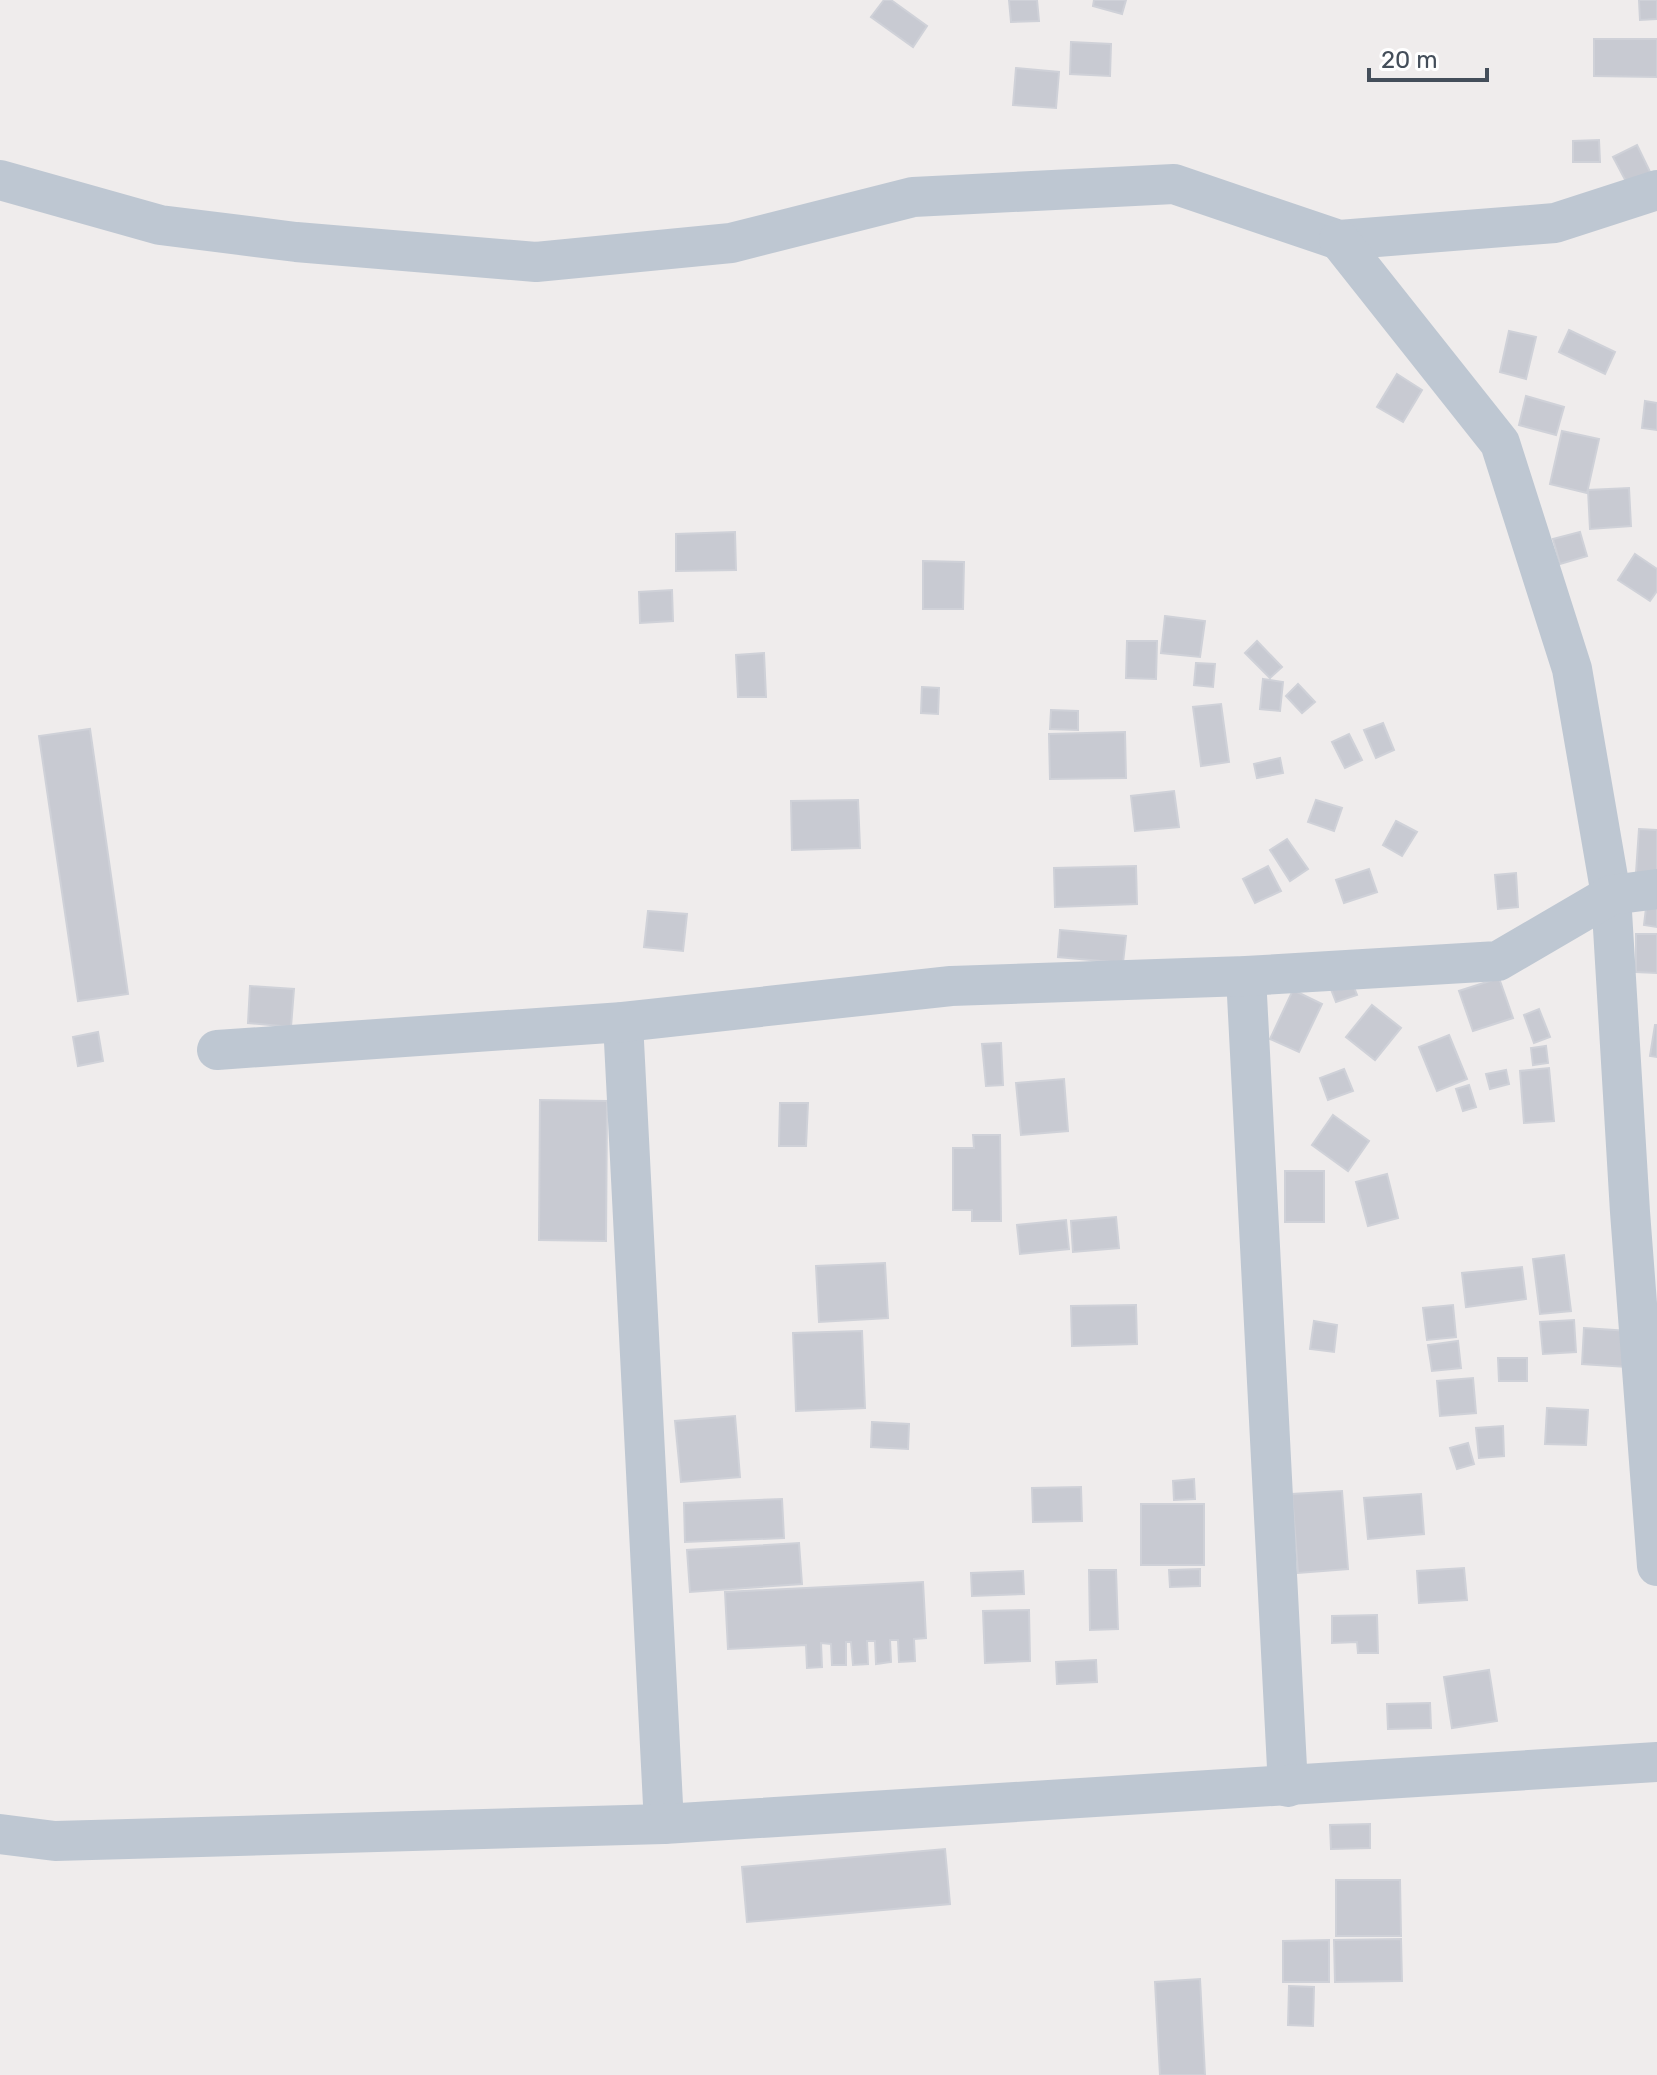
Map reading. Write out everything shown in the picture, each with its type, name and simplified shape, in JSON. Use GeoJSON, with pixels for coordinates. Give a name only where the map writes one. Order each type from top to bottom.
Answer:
{"type":"FeatureCollection","features":[{"type":"Feature","properties":{"kind":"street"},"geometry":{"type":"LineString","coordinates":[[0,180],[160,225],[296,242],[536,262],[731,243],[913,197],[1174,184],[1339,240],[1555,223],[1657,190]]}},
{"type":"Feature","properties":{"kind":"street"},"geometry":{"type":"LineString","coordinates":[[1339,240],[1500,443],[1572,669],[1611,895],[1630,1212],[1657,1566]]}},
{"type":"Feature","properties":{"kind":"street"},"geometry":{"type":"LineString","coordinates":[[217,1050],[623,1022],[951,986],[1246,976],[1498,961],[1611,895],[1657,889]]}},
{"type":"Feature","properties":{"kind":"street"},"geometry":{"type":"LineString","coordinates":[[1246,976],[1288,1787]]}},
{"type":"Feature","properties":{"kind":"street"},"geometry":{"type":"LineString","coordinates":[[623,1022],[664,1824]]}},
{"type":"Feature","properties":{"kind":"street"},"geometry":{"type":"LineString","coordinates":[[0,1834],[55,1841],[664,1824],[1657,1762]]}},
{"type":"Feature","properties":{"kind":"building"},"geometry":{"type":"Polygon","coordinates":[[[884,0],[891,0],[927,26],[913,47],[871,17],[884,0]]]}},
{"type":"Feature","properties":{"kind":"building"},"geometry":{"type":"Polygon","coordinates":[[[1009,0],[1037,0],[1039,21],[1011,22],[1009,0]]]}},
{"type":"Feature","properties":{"kind":"building"},"geometry":{"type":"Polygon","coordinates":[[[1094,0],[1126,0],[1122,14],[1093,6],[1094,0]]]}},
{"type":"Feature","properties":{"kind":"building"},"geometry":{"type":"Polygon","coordinates":[[[1639,0],[1657,0],[1657,19],[1640,20],[1639,0]]]}},
{"type":"Feature","properties":{"kind":"building"},"geometry":{"type":"Polygon","coordinates":[[[1594,39],[1657,39],[1657,77],[1594,76],[1594,39]]]}},
{"type":"Feature","properties":{"kind":"building"},"geometry":{"type":"Polygon","coordinates":[[[1071,42],[1111,44],[1110,76],[1070,74],[1071,42]]]}},
{"type":"Feature","properties":{"kind":"building"},"geometry":{"type":"Polygon","coordinates":[[[1016,68],[1059,72],[1056,108],[1013,105],[1016,68]]]}},
{"type":"Feature","properties":{"kind":"building"},"geometry":{"type":"Polygon","coordinates":[[[1599,140],[1600,162],[1573,162],[1573,141],[1599,140]]]}},
{"type":"Feature","properties":{"kind":"building"},"geometry":{"type":"Polygon","coordinates":[[[1637,145],[1653,178],[1630,189],[1613,157],[1637,145]]]}},
{"type":"Feature","properties":{"kind":"building"},"geometry":{"type":"Polygon","coordinates":[[[1569,330],[1615,352],[1605,374],[1559,352],[1569,330]]]}},
{"type":"Feature","properties":{"kind":"building"},"geometry":{"type":"Polygon","coordinates":[[[1509,331],[1536,337],[1526,379],[1500,372],[1509,331]]]}},
{"type":"Feature","properties":{"kind":"building"},"geometry":{"type":"Polygon","coordinates":[[[1397,374],[1422,390],[1403,422],[1377,407],[1397,374]]]}},
{"type":"Feature","properties":{"kind":"building"},"geometry":{"type":"Polygon","coordinates":[[[1526,396],[1564,407],[1556,435],[1519,425],[1526,396]]]}},
{"type":"Feature","properties":{"kind":"building"},"geometry":{"type":"Polygon","coordinates":[[[1645,401],[1657,403],[1657,430],[1642,428],[1645,401]]]}},
{"type":"Feature","properties":{"kind":"building"},"geometry":{"type":"Polygon","coordinates":[[[1562,431],[1599,439],[1587,493],[1550,484],[1562,431]]]}},
{"type":"Feature","properties":{"kind":"building"},"geometry":{"type":"Polygon","coordinates":[[[1629,488],[1631,526],[1590,529],[1588,490],[1629,488]]]}},
{"type":"Feature","properties":{"kind":"building"},"geometry":{"type":"Polygon","coordinates":[[[735,532],[736,570],[676,571],[676,534],[735,532]]]}},
{"type":"Feature","properties":{"kind":"building"},"geometry":{"type":"Polygon","coordinates":[[[1580,532],[1587,556],[1560,564],[1553,539],[1580,532]]]}},
{"type":"Feature","properties":{"kind":"building"},"geometry":{"type":"Polygon","coordinates":[[[1635,554],[1657,569],[1657,591],[1650,601],[1618,580],[1635,554]]]}},
{"type":"Feature","properties":{"kind":"building"},"geometry":{"type":"Polygon","coordinates":[[[923,561],[964,562],[963,609],[923,609],[923,561]]]}},
{"type":"Feature","properties":{"kind":"building"},"geometry":{"type":"Polygon","coordinates":[[[672,590],[673,621],[640,623],[639,592],[672,590]]]}},
{"type":"Feature","properties":{"kind":"building"},"geometry":{"type":"Polygon","coordinates":[[[1165,616],[1205,621],[1200,657],[1161,653],[1165,616]]]}},
{"type":"Feature","properties":{"kind":"building"},"geometry":{"type":"Polygon","coordinates":[[[1127,641],[1157,641],[1156,679],[1126,678],[1127,641]]]}},
{"type":"Feature","properties":{"kind":"building"},"geometry":{"type":"Polygon","coordinates":[[[1257,641],[1282,667],[1270,678],[1245,653],[1257,641]]]}},
{"type":"Feature","properties":{"kind":"building"},"geometry":{"type":"Polygon","coordinates":[[[764,653],[766,697],[738,697],[736,655],[764,653]]]}},
{"type":"Feature","properties":{"kind":"building"},"geometry":{"type":"Polygon","coordinates":[[[1196,663],[1215,664],[1213,687],[1194,685],[1196,663]]]}},
{"type":"Feature","properties":{"kind":"building"},"geometry":{"type":"Polygon","coordinates":[[[1263,679],[1283,682],[1280,711],[1260,709],[1263,679]]]}},
{"type":"Feature","properties":{"kind":"building"},"geometry":{"type":"Polygon","coordinates":[[[1298,684],[1315,702],[1302,713],[1286,696],[1298,684]]]}},
{"type":"Feature","properties":{"kind":"building"},"geometry":{"type":"Polygon","coordinates":[[[922,687],[939,688],[938,714],[921,713],[922,687]]]}},
{"type":"Feature","properties":{"kind":"building"},"geometry":{"type":"Polygon","coordinates":[[[1221,704],[1229,762],[1201,766],[1193,707],[1221,704]]]}},
{"type":"Feature","properties":{"kind":"building"},"geometry":{"type":"Polygon","coordinates":[[[1051,710],[1078,711],[1078,730],[1050,729],[1051,710]]]}},
{"type":"Feature","properties":{"kind":"building"},"geometry":{"type":"Polygon","coordinates":[[[1383,723],[1394,750],[1376,758],[1364,730],[1383,723]]]}},
{"type":"Feature","properties":{"kind":"building"},"geometry":{"type":"Polygon","coordinates":[[[90,729],[128,994],[78,1001],[39,736],[90,729]]]}},
{"type":"Feature","properties":{"kind":"building"},"geometry":{"type":"Polygon","coordinates":[[[1125,732],[1126,778],[1050,779],[1049,734],[1125,732]]]}},
{"type":"Feature","properties":{"kind":"building"},"geometry":{"type":"Polygon","coordinates":[[[1349,734],[1362,760],[1345,768],[1332,742],[1349,734]]]}},
{"type":"Feature","properties":{"kind":"building"},"geometry":{"type":"Polygon","coordinates":[[[1280,758],[1283,773],[1257,778],[1254,764],[1280,758]]]}},
{"type":"Feature","properties":{"kind":"building"},"geometry":{"type":"Polygon","coordinates":[[[1174,791],[1179,827],[1135,831],[1131,796],[1174,791]]]}},
{"type":"Feature","properties":{"kind":"building"},"geometry":{"type":"Polygon","coordinates":[[[858,800],[860,848],[792,850],[791,801],[858,800]]]}},
{"type":"Feature","properties":{"kind":"building"},"geometry":{"type":"Polygon","coordinates":[[[1316,800],[1342,808],[1334,831],[1308,822],[1316,800]]]}},
{"type":"Feature","properties":{"kind":"building"},"geometry":{"type":"Polygon","coordinates":[[[1396,821],[1417,832],[1402,856],[1383,845],[1396,821]]]}},
{"type":"Feature","properties":{"kind":"building"},"geometry":{"type":"Polygon","coordinates":[[[1639,829],[1657,830],[1657,873],[1636,873],[1639,829]]]}},
{"type":"Feature","properties":{"kind":"building"},"geometry":{"type":"Polygon","coordinates":[[[1287,839],[1308,869],[1290,881],[1270,850],[1287,839]]]}},
{"type":"Feature","properties":{"kind":"building"},"geometry":{"type":"Polygon","coordinates":[[[1136,866],[1137,904],[1055,907],[1054,868],[1136,866]]]}},
{"type":"Feature","properties":{"kind":"building"},"geometry":{"type":"Polygon","coordinates":[[[1268,866],[1281,891],[1255,903],[1243,879],[1268,866]]]}},
{"type":"Feature","properties":{"kind":"building"},"geometry":{"type":"Polygon","coordinates":[[[1369,869],[1377,892],[1344,903],[1336,880],[1369,869]]]}},
{"type":"Feature","properties":{"kind":"building"},"geometry":{"type":"Polygon","coordinates":[[[1516,873],[1518,907],[1498,909],[1495,875],[1516,873]]]}},
{"type":"Feature","properties":{"kind":"building"},"geometry":{"type":"Polygon","coordinates":[[[1650,875],[1657,876],[1657,927],[1644,925],[1650,875]]]}},
{"type":"Feature","properties":{"kind":"building"},"geometry":{"type":"Polygon","coordinates":[[[648,911],[687,914],[683,951],[644,947],[648,911]]]}},
{"type":"Feature","properties":{"kind":"building"},"geometry":{"type":"Polygon","coordinates":[[[1060,930],[1126,936],[1123,963],[1058,957],[1060,930]]]}},
{"type":"Feature","properties":{"kind":"building"},"geometry":{"type":"Polygon","coordinates":[[[1636,934],[1657,934],[1657,973],[1636,972],[1636,934]]]}},
{"type":"Feature","properties":{"kind":"building"},"geometry":{"type":"Polygon","coordinates":[[[1350,977],[1357,995],[1336,1002],[1329,984],[1350,977]]]}},
{"type":"Feature","properties":{"kind":"building"},"geometry":{"type":"Polygon","coordinates":[[[1499,978],[1513,1018],[1473,1031],[1459,991],[1499,978]]]}},
{"type":"Feature","properties":{"kind":"building"},"geometry":{"type":"Polygon","coordinates":[[[250,986],[294,989],[291,1027],[248,1023],[250,986]]]}},
{"type":"Feature","properties":{"kind":"building"},"geometry":{"type":"Polygon","coordinates":[[[1293,990],[1322,1004],[1299,1052],[1270,1039],[1293,990]]]}},
{"type":"Feature","properties":{"kind":"building"},"geometry":{"type":"Polygon","coordinates":[[[1372,1005],[1401,1028],[1375,1060],[1346,1037],[1372,1005]]]}},
{"type":"Feature","properties":{"kind":"building"},"geometry":{"type":"Polygon","coordinates":[[[1539,1009],[1550,1037],[1534,1043],[1524,1015],[1539,1009]]]}},
{"type":"Feature","properties":{"kind":"building"},"geometry":{"type":"Polygon","coordinates":[[[1657,1025],[1657,1057],[1650,1056],[1657,1025]]]}},
{"type":"Feature","properties":{"kind":"building"},"geometry":{"type":"Polygon","coordinates":[[[98,1032],[103,1061],[78,1066],[73,1037],[98,1032]]]}},
{"type":"Feature","properties":{"kind":"building"},"geometry":{"type":"Polygon","coordinates":[[[1449,1035],[1467,1079],[1437,1091],[1419,1047],[1449,1035]]]}},
{"type":"Feature","properties":{"kind":"building"},"geometry":{"type":"Polygon","coordinates":[[[1001,1043],[1003,1085],[986,1086],[982,1044],[1001,1043]]]}},
{"type":"Feature","properties":{"kind":"building"},"geometry":{"type":"Polygon","coordinates":[[[1546,1046],[1548,1063],[1533,1065],[1531,1048],[1546,1046]]]}},
{"type":"Feature","properties":{"kind":"building"},"geometry":{"type":"Polygon","coordinates":[[[1549,1068],[1554,1121],[1524,1123],[1520,1071],[1549,1068]]]}},
{"type":"Feature","properties":{"kind":"building"},"geometry":{"type":"Polygon","coordinates":[[[1344,1069],[1353,1091],[1328,1100],[1320,1078],[1344,1069]]]}},
{"type":"Feature","properties":{"kind":"building"},"geometry":{"type":"Polygon","coordinates":[[[1506,1070],[1509,1084],[1490,1089],[1486,1074],[1506,1070]]]}},
{"type":"Feature","properties":{"kind":"building"},"geometry":{"type":"Polygon","coordinates":[[[1064,1079],[1068,1131],[1021,1135],[1016,1083],[1064,1079]]]}},
{"type":"Feature","properties":{"kind":"building"},"geometry":{"type":"Polygon","coordinates":[[[1469,1085],[1476,1107],[1463,1111],[1456,1089],[1469,1085]]]}},
{"type":"Feature","properties":{"kind":"building"},"geometry":{"type":"Polygon","coordinates":[[[540,1100],[607,1101],[606,1241],[539,1240],[540,1100]]]}},
{"type":"Feature","properties":{"kind":"building"},"geometry":{"type":"Polygon","coordinates":[[[780,1103],[808,1103],[806,1146],[779,1146],[780,1103]]]}},
{"type":"Feature","properties":{"kind":"building"},"geometry":{"type":"Polygon","coordinates":[[[1333,1115],[1369,1141],[1348,1171],[1312,1145],[1333,1115]]]}},
{"type":"Feature","properties":{"kind":"building"},"geometry":{"type":"Polygon","coordinates":[[[973,1135],[1000,1135],[1001,1221],[972,1221],[972,1210],[953,1210],[953,1148],[974,1148],[973,1135]]]}},
{"type":"Feature","properties":{"kind":"building"},"geometry":{"type":"Polygon","coordinates":[[[1285,1171],[1324,1171],[1324,1222],[1285,1222],[1285,1171]]]}},
{"type":"Feature","properties":{"kind":"building"},"geometry":{"type":"Polygon","coordinates":[[[1387,1174],[1398,1218],[1368,1226],[1356,1182],[1387,1174]]]}},
{"type":"Feature","properties":{"kind":"building"},"geometry":{"type":"Polygon","coordinates":[[[1116,1217],[1119,1248],[1073,1252],[1071,1221],[1116,1217]]]}},
{"type":"Feature","properties":{"kind":"building"},"geometry":{"type":"Polygon","coordinates":[[[1066,1220],[1069,1249],[1020,1254],[1017,1225],[1066,1220]]]}},
{"type":"Feature","properties":{"kind":"building"},"geometry":{"type":"Polygon","coordinates":[[[1564,1255],[1571,1311],[1540,1314],[1533,1259],[1564,1255]]]}},
{"type":"Feature","properties":{"kind":"building"},"geometry":{"type":"Polygon","coordinates":[[[885,1263],[888,1318],[819,1322],[816,1266],[885,1263]]]}},
{"type":"Feature","properties":{"kind":"building"},"geometry":{"type":"Polygon","coordinates":[[[1522,1267],[1526,1299],[1466,1307],[1462,1273],[1522,1267]]]}},
{"type":"Feature","properties":{"kind":"building"},"geometry":{"type":"Polygon","coordinates":[[[1136,1305],[1137,1344],[1072,1346],[1071,1306],[1136,1305]]]}},
{"type":"Feature","properties":{"kind":"building"},"geometry":{"type":"Polygon","coordinates":[[[1453,1305],[1456,1337],[1427,1340],[1423,1308],[1453,1305]]]}},
{"type":"Feature","properties":{"kind":"building"},"geometry":{"type":"Polygon","coordinates":[[[1574,1320],[1576,1352],[1543,1354],[1540,1322],[1574,1320]]]}},
{"type":"Feature","properties":{"kind":"building"},"geometry":{"type":"Polygon","coordinates":[[[1314,1321],[1337,1325],[1334,1352],[1310,1349],[1314,1321]]]}},
{"type":"Feature","properties":{"kind":"building"},"geometry":{"type":"Polygon","coordinates":[[[1584,1328],[1629,1331],[1627,1367],[1582,1364],[1584,1328]]]}},
{"type":"Feature","properties":{"kind":"building"},"geometry":{"type":"Polygon","coordinates":[[[862,1331],[865,1408],[796,1411],[793,1333],[862,1331]]]}},
{"type":"Feature","properties":{"kind":"building"},"geometry":{"type":"Polygon","coordinates":[[[1458,1341],[1461,1368],[1432,1371],[1428,1345],[1458,1341]]]}},
{"type":"Feature","properties":{"kind":"building"},"geometry":{"type":"Polygon","coordinates":[[[1498,1358],[1527,1358],[1527,1381],[1499,1381],[1498,1358]]]}},
{"type":"Feature","properties":{"kind":"building"},"geometry":{"type":"Polygon","coordinates":[[[1473,1378],[1476,1413],[1440,1416],[1437,1381],[1473,1378]]]}},
{"type":"Feature","properties":{"kind":"building"},"geometry":{"type":"Polygon","coordinates":[[[1547,1408],[1588,1410],[1586,1445],[1545,1444],[1547,1408]]]}},
{"type":"Feature","properties":{"kind":"building"},"geometry":{"type":"Polygon","coordinates":[[[735,1416],[740,1477],[681,1482],[675,1421],[735,1416]]]}},
{"type":"Feature","properties":{"kind":"building"},"geometry":{"type":"Polygon","coordinates":[[[872,1422],[909,1424],[908,1449],[871,1447],[872,1422]]]}},
{"type":"Feature","properties":{"kind":"building"},"geometry":{"type":"Polygon","coordinates":[[[1503,1426],[1504,1456],[1479,1458],[1476,1428],[1503,1426]]]}},
{"type":"Feature","properties":{"kind":"building"},"geometry":{"type":"Polygon","coordinates":[[[1468,1443],[1474,1464],[1457,1469],[1450,1448],[1468,1443]]]}},
{"type":"Feature","properties":{"kind":"building"},"geometry":{"type":"Polygon","coordinates":[[[1194,1479],[1195,1499],[1174,1500],[1173,1481],[1194,1479]]]}},
{"type":"Feature","properties":{"kind":"building"},"geometry":{"type":"Polygon","coordinates":[[[1081,1487],[1082,1521],[1033,1522],[1032,1488],[1081,1487]]]}},
{"type":"Feature","properties":{"kind":"building"},"geometry":{"type":"Polygon","coordinates":[[[1342,1491],[1348,1569],[1298,1573],[1292,1494],[1342,1491]]]}},
{"type":"Feature","properties":{"kind":"building"},"geometry":{"type":"Polygon","coordinates":[[[1421,1494],[1424,1534],[1368,1539],[1364,1498],[1421,1494]]]}},
{"type":"Feature","properties":{"kind":"building"},"geometry":{"type":"Polygon","coordinates":[[[782,1499],[784,1538],[685,1542],[684,1503],[782,1499]]]}},
{"type":"Feature","properties":{"kind":"building"},"geometry":{"type":"Polygon","coordinates":[[[1141,1504],[1204,1504],[1204,1565],[1141,1565],[1141,1504]]]}},
{"type":"Feature","properties":{"kind":"building"},"geometry":{"type":"Polygon","coordinates":[[[799,1543],[802,1584],[690,1592],[687,1550],[799,1543]]]}},
{"type":"Feature","properties":{"kind":"building"},"geometry":{"type":"Polygon","coordinates":[[[1464,1568],[1467,1600],[1419,1603],[1417,1571],[1464,1568]]]}},
{"type":"Feature","properties":{"kind":"building"},"geometry":{"type":"Polygon","coordinates":[[[1200,1569],[1200,1586],[1170,1587],[1169,1570],[1200,1569]]]}},
{"type":"Feature","properties":{"kind":"building"},"geometry":{"type":"Polygon","coordinates":[[[1089,1570],[1116,1570],[1118,1629],[1090,1630],[1089,1570]]]}},
{"type":"Feature","properties":{"kind":"building"},"geometry":{"type":"Polygon","coordinates":[[[1023,1571],[1024,1594],[972,1596],[971,1573],[1023,1571]]]}},
{"type":"Feature","properties":{"kind":"building"},"geometry":{"type":"Polygon","coordinates":[[[923,1582],[926,1638],[914,1639],[915,1661],[899,1662],[898,1640],[890,1640],[891,1662],[876,1664],[875,1641],[867,1641],[868,1664],[853,1665],[851,1642],[846,1642],[846,1665],[832,1665],[831,1644],[821,1643],[822,1667],[807,1668],[806,1645],[728,1649],[725,1592],[923,1582]]]}},
{"type":"Feature","properties":{"kind":"building"},"geometry":{"type":"Polygon","coordinates":[[[1029,1610],[1030,1661],[985,1663],[983,1611],[1029,1610]]]}},
{"type":"Feature","properties":{"kind":"building"},"geometry":{"type":"Polygon","coordinates":[[[1377,1615],[1378,1653],[1358,1653],[1357,1642],[1332,1643],[1332,1616],[1377,1615]]]}},
{"type":"Feature","properties":{"kind":"building"},"geometry":{"type":"Polygon","coordinates":[[[1096,1660],[1097,1682],[1057,1684],[1056,1662],[1096,1660]]]}},
{"type":"Feature","properties":{"kind":"building"},"geometry":{"type":"Polygon","coordinates":[[[1489,1670],[1497,1721],[1452,1728],[1444,1677],[1489,1670]]]}},
{"type":"Feature","properties":{"kind":"building"},"geometry":{"type":"Polygon","coordinates":[[[1430,1703],[1431,1728],[1388,1729],[1387,1704],[1430,1703]]]}},
{"type":"Feature","properties":{"kind":"building"},"geometry":{"type":"Polygon","coordinates":[[[1370,1824],[1370,1848],[1331,1849],[1330,1825],[1370,1824]]]}},
{"type":"Feature","properties":{"kind":"building"},"geometry":{"type":"Polygon","coordinates":[[[945,1849],[950,1904],[747,1922],[742,1867],[945,1849]]]}},
{"type":"Feature","properties":{"kind":"building"},"geometry":{"type":"Polygon","coordinates":[[[1336,1880],[1400,1880],[1401,1936],[1336,1936],[1336,1880]]]}},
{"type":"Feature","properties":{"kind":"building"},"geometry":{"type":"Polygon","coordinates":[[[1401,1939],[1402,1981],[1335,1982],[1334,1940],[1401,1939]]]}},
{"type":"Feature","properties":{"kind":"building"},"geometry":{"type":"Polygon","coordinates":[[[1329,1940],[1329,1982],[1283,1982],[1283,1941],[1329,1940]]]}},
{"type":"Feature","properties":{"kind":"building"},"geometry":{"type":"Polygon","coordinates":[[[1200,1979],[1205,2075],[1160,2075],[1155,1982],[1200,1979]]]}},
{"type":"Feature","properties":{"kind":"building"},"geometry":{"type":"Polygon","coordinates":[[[1289,1986],[1314,1987],[1313,2026],[1288,2025],[1289,1986]]]}}]}
